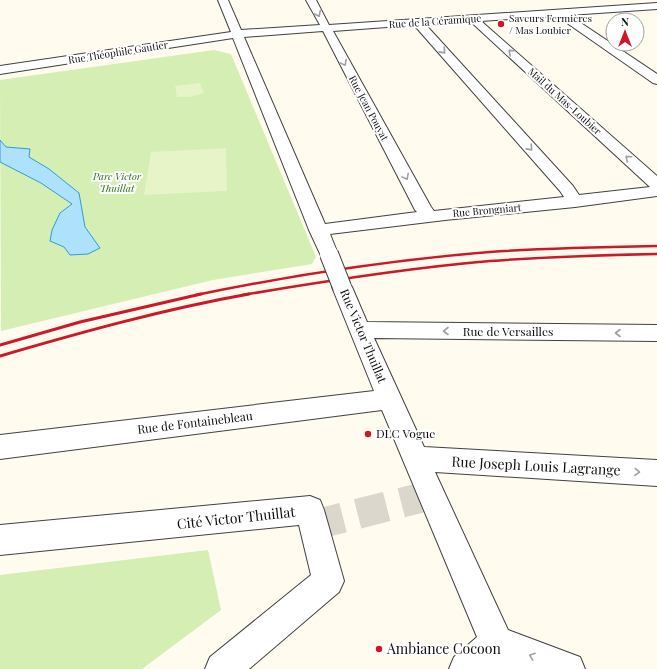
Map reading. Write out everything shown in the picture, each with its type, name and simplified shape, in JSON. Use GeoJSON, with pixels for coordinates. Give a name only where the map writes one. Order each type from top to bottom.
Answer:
{"type":"FeatureCollection","features":[{"type":"Feature","properties":{"kind":"street","name":"Rue Victor Thuillat"},"geometry":{"type":"LineString","coordinates":[[223,0],[329,254],[359,330],[502,656]]}},
{"type":"Feature","properties":{"kind":"street","name":"Rue Jean Pouyat"},"geometry":{"type":"LineString","coordinates":[[311,0],[424,210],[429,215]]}},
{"type":"Feature","properties":{"kind":"street"},"geometry":{"type":"LineString","coordinates":[[645,0],[657,6]]}},
{"type":"Feature","properties":{"kind":"street","name":"Rue de la Céramique"},"geometry":{"type":"LineString","coordinates":[[236,34],[657,6]]}},
{"type":"Feature","properties":{"kind":"street"},"geometry":{"type":"LineString","coordinates":[[558,12],[657,80]]}},
{"type":"Feature","properties":{"kind":"street","name":"Mail du Mas-Loubier"},"geometry":{"type":"LineString","coordinates":[[472,18],[657,185]]}},
{"type":"Feature","properties":{"kind":"street"},"geometry":{"type":"LineString","coordinates":[[418,22],[566,189],[575,202]]}},
{"type":"Feature","properties":{"kind":"street","name":"Rue Théophile Gautier"},"geometry":{"type":"LineString","coordinates":[[0,70],[236,34]]}},
{"type":"Feature","properties":{"kind":"street","name":"Rue Brongniart"},"geometry":{"type":"LineString","coordinates":[[318,230],[429,215],[575,202],[657,191]]}},
{"type":"Feature","properties":{"kind":"street","name":"Rue de Versailles"},"geometry":{"type":"LineString","coordinates":[[359,330],[657,333]]}},
{"type":"Feature","properties":{"kind":"street","name":"Rue de Fontainebleau"},"geometry":{"type":"LineString","coordinates":[[0,447],[390,399]]}},
{"type":"Feature","properties":{"kind":"street","name":"Rue Joseph Louis Lagrange"},"geometry":{"type":"LineString","coordinates":[[416,459],[657,473]]}},
{"type":"Feature","properties":{"kind":"street","name":"Cité Victor Thuillat"},"geometry":{"type":"LineString","coordinates":[[0,540],[310,510],[328,582],[222,669]]}},
{"type":"Feature","properties":{"kind":"street"},"geometry":{"type":"LineString","coordinates":[[466,669],[502,656],[568,669]]}},
{"type":"Feature","properties":{"kind":"green space","name":"Parc Victor Thuillat"},"geometry":{"type":"Polygon","coordinates":[[[214,50],[231,54],[316,257],[312,264],[213,280],[1,331],[0,80],[214,50]]]}},
{"type":"Feature","properties":{"kind":"green space"},"geometry":{"type":"Polygon","coordinates":[[[200,83],[204,93],[190,97],[177,97],[175,86],[200,83]]]}},
{"type":"Feature","properties":{"kind":"green space"},"geometry":{"type":"Polygon","coordinates":[[[226,148],[227,191],[144,195],[151,152],[226,148]]]}},
{"type":"Feature","properties":{"kind":"green space"},"geometry":{"type":"Polygon","coordinates":[[[208,550],[221,610],[142,669],[0,669],[0,575],[208,550]]]}},
{"type":"Feature","properties":{"kind":"water"},"geometry":{"type":"Polygon","coordinates":[[[0,140],[6,147],[30,149],[29,157],[49,169],[79,193],[85,227],[100,248],[88,254],[70,255],[64,247],[50,241],[52,230],[60,213],[72,204],[41,183],[0,162],[0,140]]]}},
{"type":"Feature","properties":{"kind":"tunnel"},"geometry":{"type":"LineString","coordinates":[[314,525],[432,495]]}},
{"type":"Feature","properties":{"kind":"railway"},"geometry":{"type":"LineString","coordinates":[[200,294],[342,269],[453,255],[594,247],[657,246]]}},
{"type":"Feature","properties":{"kind":"railway"},"geometry":{"type":"LineString","coordinates":[[248,294],[366,275],[428,267],[553,257],[657,254]]}},
{"type":"Feature","properties":{"kind":"railway"},"geometry":{"type":"LineString","coordinates":[[0,345],[80,322],[200,294]]}},
{"type":"Feature","properties":{"kind":"railway"},"geometry":{"type":"LineString","coordinates":[[196,295],[200,294]]}},
{"type":"Feature","properties":{"kind":"railway"},"geometry":{"type":"LineString","coordinates":[[0,356],[124,322],[248,294]]}},
{"type":"Feature","properties":{"kind":"railway"},"geometry":{"type":"LineString","coordinates":[[243,295],[248,294]]}},
{"type":"Feature","properties":{"kind":"place","name":"Saveurs Fermières / Mas Loubier"},"geometry":{"type":"Point","coordinates":[501,24]}},
{"type":"Feature","properties":{"kind":"place","name":"DLC Vogue"},"geometry":{"type":"Point","coordinates":[368,434]}},
{"type":"Feature","properties":{"kind":"place","name":"Ambiance Cocoon"},"geometry":{"type":"Point","coordinates":[379,649]}}]}
